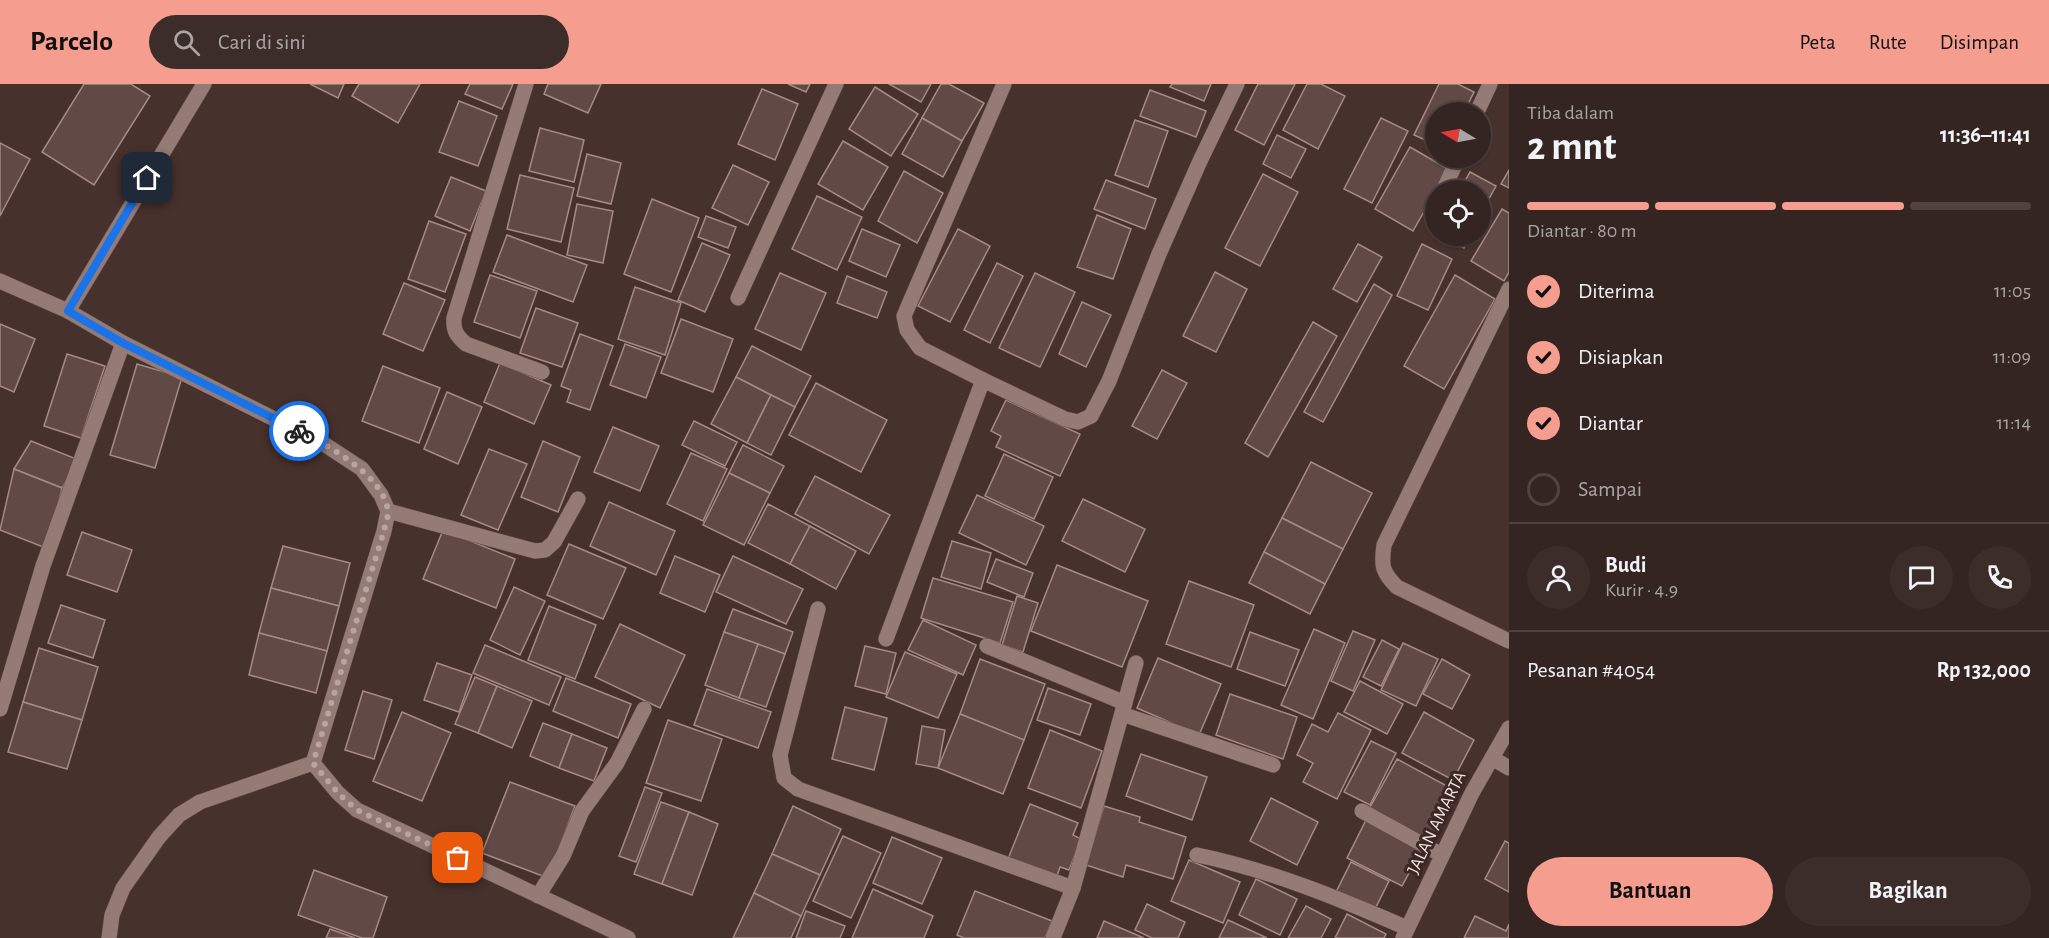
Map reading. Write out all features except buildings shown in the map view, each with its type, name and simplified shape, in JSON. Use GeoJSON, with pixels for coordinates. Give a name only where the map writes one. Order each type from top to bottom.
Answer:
{"type":"FeatureCollection","features":[{"type":"Feature","properties":{"kind":"street"},"geometry":{"type":"LineString","coordinates":[[68,311],[204,84]]}},
{"type":"Feature","properties":{"kind":"street"},"geometry":{"type":"LineString","coordinates":[[526,84],[454,318],[453,328],[457,336],[466,344],[542,372]]}},
{"type":"Feature","properties":{"kind":"street"},"geometry":{"type":"LineString","coordinates":[[738,298],[836,84]]}},
{"type":"Feature","properties":{"kind":"street"},"geometry":{"type":"LineString","coordinates":[[1004,84],[904,316],[907,330],[920,348],[1065,419],[1078,422],[1091,416],[1109,381],[1159,254],[1237,84]]}},
{"type":"Feature","properties":{"kind":"street"},"geometry":{"type":"LineString","coordinates":[[1482,102],[1490,84]]}},
{"type":"Feature","properties":{"kind":"street"},"geometry":{"type":"LineString","coordinates":[[0,281],[68,311],[123,343],[324,444],[362,469],[381,495],[388,511],[384,531],[313,763]]}},
{"type":"Feature","properties":{"kind":"street"},"geometry":{"type":"LineString","coordinates":[[1509,289],[1384,545],[1382,561],[1386,576],[1397,587],[1509,640]]}},
{"type":"Feature","properties":{"kind":"street"},"geometry":{"type":"LineString","coordinates":[[0,709],[43,566],[123,343]]}},
{"type":"Feature","properties":{"kind":"street"},"geometry":{"type":"LineString","coordinates":[[886,639],[983,380]]}},
{"type":"Feature","properties":{"kind":"street"},"geometry":{"type":"LineString","coordinates":[[388,511],[535,551],[545,550],[554,542],[578,499]]}},
{"type":"Feature","properties":{"kind":"street"},"geometry":{"type":"LineString","coordinates":[[818,609],[780,755],[784,778],[798,789],[1073,888]]}},
{"type":"Feature","properties":{"kind":"street"},"geometry":{"type":"LineString","coordinates":[[987,646],[1123,709],[1273,765]]}},
{"type":"Feature","properties":{"kind":"street"},"geometry":{"type":"LineString","coordinates":[[1053,938],[1073,888],[1136,663]]}},
{"type":"Feature","properties":{"kind":"street"},"geometry":{"type":"LineString","coordinates":[[538,896],[563,856],[582,811],[617,763],[644,709]]}},
{"type":"Feature","properties":{"kind":"street","name":"JALAN AMARTA"},"geometry":{"type":"LineString","coordinates":[[1405,933],[1472,793],[1509,728]]}},
{"type":"Feature","properties":{"kind":"street"},"geometry":{"type":"LineString","coordinates":[[1492,758],[1509,768]]}},
{"type":"Feature","properties":{"kind":"street"},"geometry":{"type":"LineString","coordinates":[[313,763],[338,793],[357,810],[628,938]]}},
{"type":"Feature","properties":{"kind":"street"},"geometry":{"type":"LineString","coordinates":[[109,938],[112,915],[123,888],[159,837],[179,815],[200,802],[313,763]]}},
{"type":"Feature","properties":{"kind":"street"},"geometry":{"type":"LineString","coordinates":[[1362,812],[1443,855]]}},
{"type":"Feature","properties":{"kind":"street"},"geometry":{"type":"LineString","coordinates":[[1197,855],[1227,861],[1296,882],[1405,933]]}},
{"type":"Feature","properties":{"kind":"way so far"},"geometry":{"type":"LineString","coordinates":[[299,431],[362,469],[381,495],[388,511],[384,531],[313,763],[338,793],[357,810],[458,858]]}},
{"type":"Feature","properties":{"kind":"route"},"geometry":{"type":"LineString","coordinates":[[147,178],[68,311],[123,343],[299,431]]}}]}
